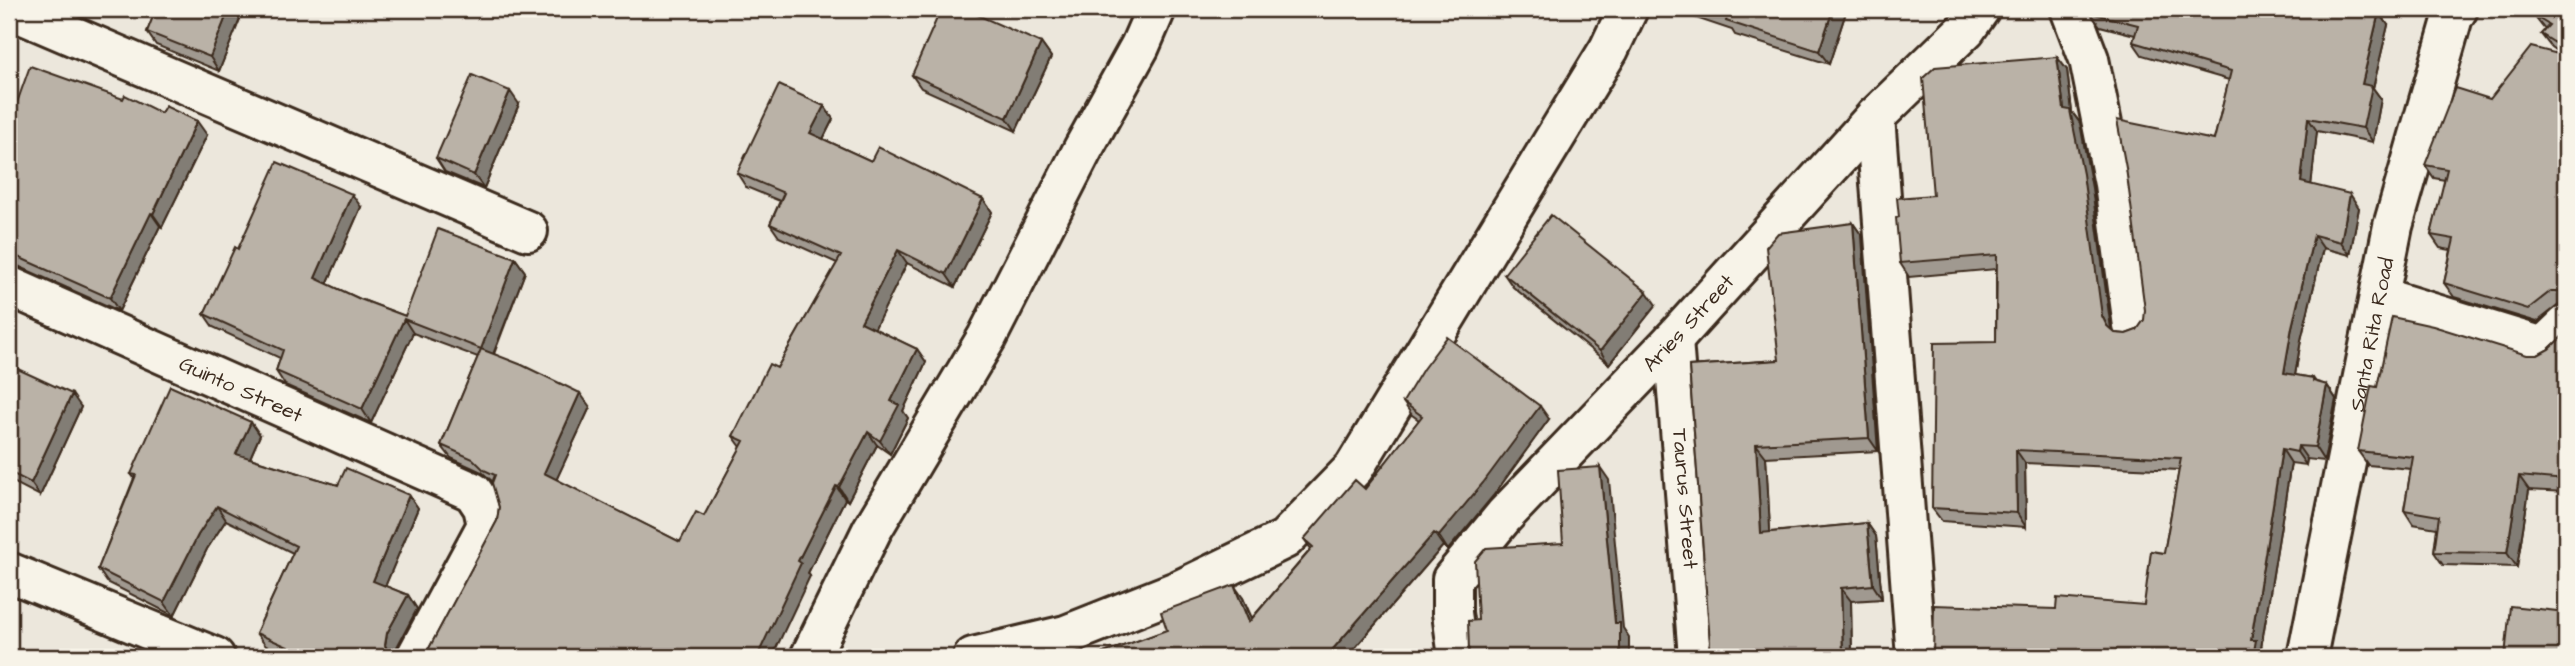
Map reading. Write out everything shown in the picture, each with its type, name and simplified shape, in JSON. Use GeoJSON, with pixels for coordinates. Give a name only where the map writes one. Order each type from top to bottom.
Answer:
{"type":"FeatureCollection","features":[{"type":"Feature","properties":{"kind":"street"},"geometry":{"type":"LineString","coordinates":[[9,17],[12,9],[528,231]]}},
{"type":"Feature","properties":{"kind":"street"},"geometry":{"type":"LineString","coordinates":[[810,657],[872,530],[987,337],[1083,149],[1140,46],[1156,9]]}},
{"type":"Feature","properties":{"kind":"street"},"geometry":{"type":"LineString","coordinates":[[973,657],[1066,635],[1177,591],[1285,539],[1354,468],[1609,49],[1628,9]]}},
{"type":"Feature","properties":{"kind":"street","name":"Aries Street"},"geometry":{"type":"LineString","coordinates":[[1458,657],[1452,613],[1452,579],[1504,516],[1673,340],[1875,117],[1966,29],[1980,9]]}},
{"type":"Feature","properties":{"kind":"street"},"geometry":{"type":"LineString","coordinates":[[2070,9],[2089,59],[2114,184],[2133,326]]}},
{"type":"Feature","properties":{"kind":"street","name":"Santa Rita Road"},"geometry":{"type":"LineString","coordinates":[[2307,657],[2393,226],[2449,12]]}},
{"type":"Feature","properties":{"kind":"street"},"geometry":{"type":"LineString","coordinates":[[1875,117],[1916,657]]}},
{"type":"Feature","properties":{"kind":"street","name":"Guinto Street"},"geometry":{"type":"LineString","coordinates":[[9,286],[473,492],[483,507],[487,525],[416,657]]}},
{"type":"Feature","properties":{"kind":"street"},"geometry":{"type":"LineString","coordinates":[[2380,297],[2543,347],[2564,330],[2566,325]]}},
{"type":"Feature","properties":{"kind":"street","name":"Taurus Street"},"geometry":{"type":"LineString","coordinates":[[1673,340],[1698,657]]}},
{"type":"Feature","properties":{"kind":"street"},"geometry":{"type":"LineString","coordinates":[[9,572],[215,657]]}},
{"type":"Feature","properties":{"kind":"building"},"geometry":{"type":"Polygon","coordinates":[[[156,9],[229,9],[210,57],[147,32],[156,9]]]}},
{"type":"Feature","properties":{"kind":"building"},"geometry":{"type":"Polygon","coordinates":[[[941,9],[964,9],[1041,43],[1007,118],[912,75],[941,9]]]}},
{"type":"Feature","properties":{"kind":"building"},"geometry":{"type":"Polygon","coordinates":[[[1699,9],[1833,9],[1819,51],[1726,21],[1727,18],[1699,9]]]}},
{"type":"Feature","properties":{"kind":"building"},"geometry":{"type":"Polygon","coordinates":[[[2089,9],[2366,9],[2379,12],[2362,84],[2372,86],[2363,128],[2308,118],[2301,182],[2350,194],[2341,242],[2314,235],[2292,327],[2284,373],[2313,378],[2313,381],[2327,385],[2315,447],[2298,446],[2297,452],[2282,449],[2251,640],[2256,640],[2253,657],[1933,657],[1934,605],[2056,609],[2057,598],[2144,605],[2151,551],[2164,553],[2181,458],[2016,450],[2017,513],[1932,508],[1934,343],[1996,342],[1997,255],[1900,263],[1897,198],[1933,195],[1923,78],[1935,67],[2057,57],[2064,109],[2070,110],[2083,174],[2102,316],[2107,326],[2115,333],[2126,334],[2137,330],[2144,320],[2145,310],[2117,120],[2214,140],[2231,71],[2133,42],[2138,25],[2090,13],[2089,9]]]}},
{"type":"Feature","properties":{"kind":"building"},"geometry":{"type":"Polygon","coordinates":[[[2538,9],[2566,9],[2566,50],[2541,34],[2549,25],[2534,16],[2538,9]]]}},
{"type":"Feature","properties":{"kind":"building"},"geometry":{"type":"Polygon","coordinates":[[[2531,47],[2566,56],[2566,293],[2551,291],[2528,309],[2444,283],[2454,239],[2431,235],[2447,169],[2425,165],[2455,88],[2490,99],[2531,47]]]}},
{"type":"Feature","properties":{"kind":"building"},"geometry":{"type":"Polygon","coordinates":[[[30,66],[123,99],[125,95],[161,113],[165,106],[197,121],[110,298],[9,253],[9,125],[30,66]]]}},
{"type":"Feature","properties":{"kind":"building"},"geometry":{"type":"Polygon","coordinates":[[[472,75],[510,91],[474,175],[436,158],[472,75]]]}},
{"type":"Feature","properties":{"kind":"building"},"geometry":{"type":"Polygon","coordinates":[[[779,85],[824,106],[810,133],[871,161],[878,147],[983,199],[946,274],[898,250],[861,322],[917,349],[891,401],[899,405],[880,441],[868,432],[839,487],[836,486],[798,561],[801,563],[757,657],[423,657],[497,521],[499,507],[492,483],[495,475],[484,470],[473,459],[441,445],[481,349],[580,393],[544,473],[680,542],[696,512],[704,516],[744,441],[733,436],[769,364],[777,368],[841,256],[770,224],[784,193],[737,173],[779,85]]]}},
{"type":"Feature","properties":{"kind":"building"},"geometry":{"type":"Polygon","coordinates":[[[277,162],[352,194],[315,278],[360,299],[405,316],[438,229],[515,258],[481,349],[404,319],[362,409],[276,371],[283,350],[204,314],[235,247],[238,249],[277,162]]]}},
{"type":"Feature","properties":{"kind":"building"},"geometry":{"type":"Polygon","coordinates":[[[1551,215],[1647,292],[1600,351],[1504,274],[1551,215]]]}},
{"type":"Feature","properties":{"kind":"building"},"geometry":{"type":"Polygon","coordinates":[[[1853,223],[1869,438],[1756,444],[1761,533],[1867,523],[1873,585],[1841,588],[1843,657],[1705,657],[1710,642],[1689,366],[1779,360],[1766,247],[1778,233],[1853,223]]]}},
{"type":"Feature","properties":{"kind":"building"},"geometry":{"type":"Polygon","coordinates":[[[2392,317],[2433,326],[2527,355],[2538,355],[2549,349],[2566,333],[2566,480],[2519,476],[2507,553],[2434,552],[2439,516],[2404,510],[2413,457],[2358,451],[2371,386],[2377,387],[2392,317]]]}},
{"type":"Feature","properties":{"kind":"building"},"geometry":{"type":"Polygon","coordinates":[[[1447,337],[1540,406],[1483,483],[1439,536],[1434,533],[1326,657],[1093,657],[1167,630],[1161,612],[1234,585],[1249,622],[1313,547],[1304,539],[1355,480],[1365,489],[1422,416],[1403,402],[1447,337]]]}},
{"type":"Feature","properties":{"kind":"building"},"geometry":{"type":"Polygon","coordinates":[[[9,365],[72,394],[31,483],[9,472],[9,365]]]}},
{"type":"Feature","properties":{"kind":"building"},"geometry":{"type":"Polygon","coordinates":[[[170,386],[251,422],[236,454],[338,485],[346,468],[409,495],[373,581],[408,595],[387,633],[385,645],[390,657],[303,657],[304,654],[256,633],[296,546],[217,506],[198,535],[164,602],[98,569],[136,475],[131,474],[170,386]]]}},
{"type":"Feature","properties":{"kind":"building"},"geometry":{"type":"Polygon","coordinates":[[[1600,467],[1615,623],[1620,623],[1620,657],[1465,657],[1469,651],[1468,621],[1478,620],[1475,561],[1486,548],[1563,543],[1558,470],[1600,467]]]}},
{"type":"Feature","properties":{"kind":"building"},"geometry":{"type":"Polygon","coordinates":[[[2510,606],[2566,612],[2566,657],[2505,657],[2510,606]]]}},
{"type":"Feature","properties":{"kind":"building"},"geometry":{"type":"Polygon","coordinates":[[[9,648],[30,657],[9,657],[9,648]]]}},
{"type":"Feature","properties":{"kind":"building"},"geometry":{"type":"Polygon","coordinates":[[[1083,650],[1085,657],[1060,657],[1083,650]]]}},
{"type":"Feature","properties":{"kind":"building"},"geometry":{"type":"Polygon","coordinates":[[[1429,651],[1432,657],[1331,657],[1429,651]]]}}]}
